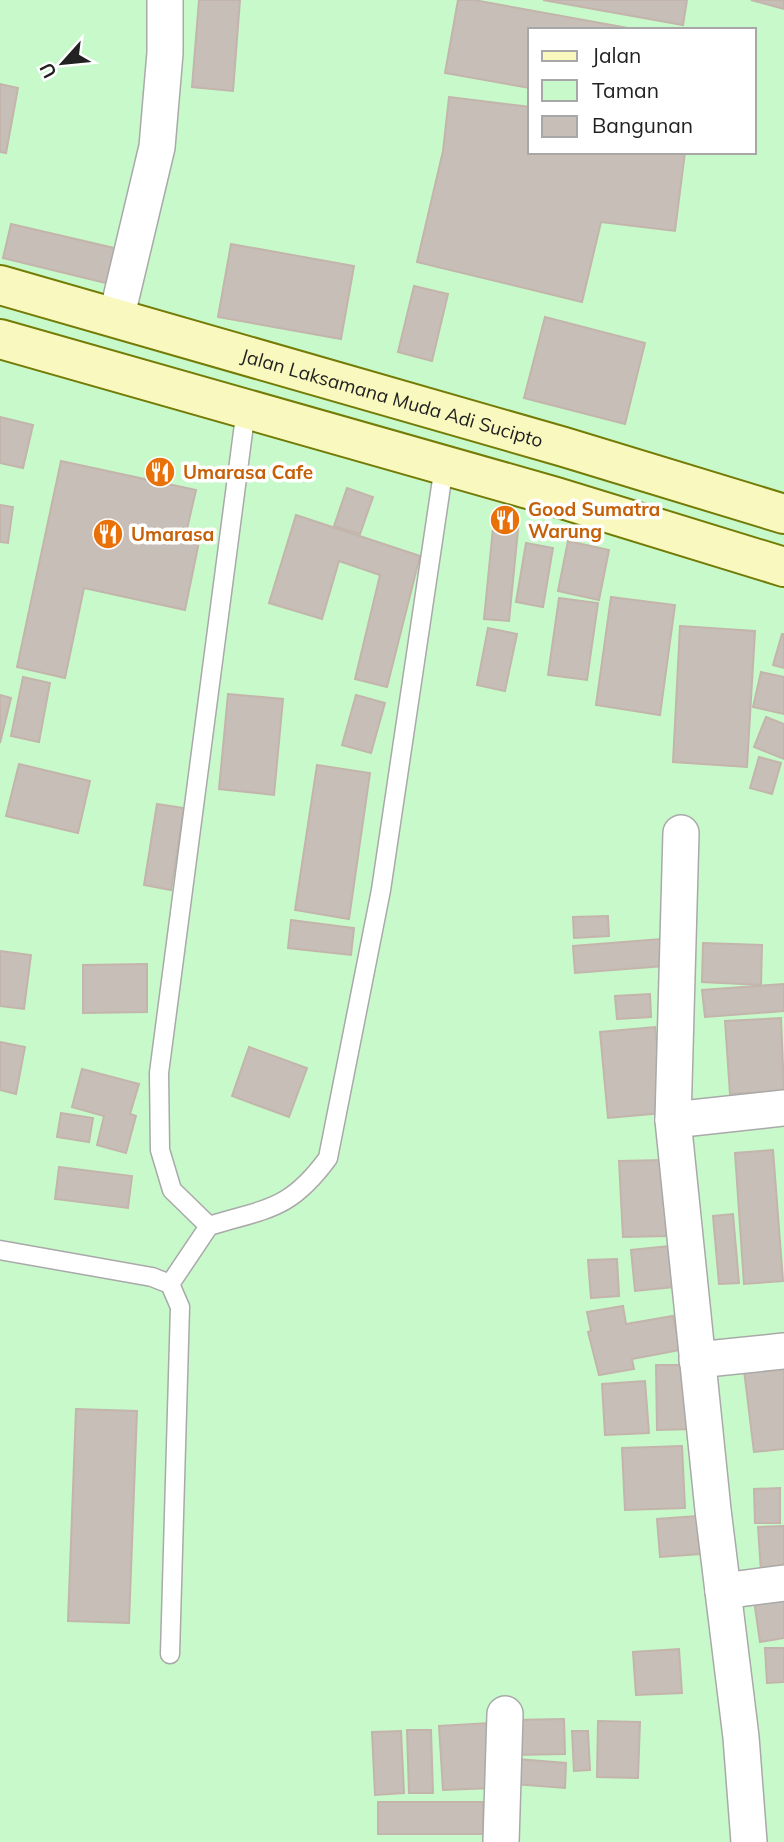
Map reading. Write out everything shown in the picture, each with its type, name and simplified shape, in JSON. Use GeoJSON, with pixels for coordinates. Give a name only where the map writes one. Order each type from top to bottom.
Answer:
{"type":"FeatureCollection","features":[{"type":"Feature","properties":{"kind":"main road","name":"Jalan Laksamana Muda Adi Sucipto"},"geometry":{"type":"LineString","coordinates":[[0,285],[564,447],[784,514]]}},
{"type":"Feature","properties":{"kind":"main road"},"geometry":{"type":"LineString","coordinates":[[0,339],[784,567]]}},
{"type":"Feature","properties":{"kind":"street"},"geometry":{"type":"LineString","coordinates":[[116,318],[157,147],[165,53],[165,0]]}},
{"type":"Feature","properties":{"kind":"street"},"geometry":{"type":"LineString","coordinates":[[681,833],[673,1120],[697,1360],[741,1737],[749,1842]]}},
{"type":"Feature","properties":{"kind":"street"},"geometry":{"type":"LineString","coordinates":[[673,1120],[784,1108]]}},
{"type":"Feature","properties":{"kind":"street"},"geometry":{"type":"LineString","coordinates":[[697,1360],[784,1351]]}},
{"type":"Feature","properties":{"kind":"street"},"geometry":{"type":"LineString","coordinates":[[723,1591],[784,1583]]}},
{"type":"Feature","properties":{"kind":"street"},"geometry":{"type":"LineString","coordinates":[[501,1842],[505,1714]]}},
{"type":"Feature","properties":{"kind":"lane"},"geometry":{"type":"LineString","coordinates":[[209,1226],[172,1190],[160,1150],[159,1073],[246,409]]}},
{"type":"Feature","properties":{"kind":"lane"},"geometry":{"type":"LineString","coordinates":[[170,1284],[209,1226],[284,1203],[308,1185],[328,1158],[382,890],[444,466]]}},
{"type":"Feature","properties":{"kind":"lane"},"geometry":{"type":"LineString","coordinates":[[0,1251],[152,1277],[170,1284],[180,1307],[170,1654]]}},
{"type":"Feature","properties":{"kind":"green space"},"geometry":{"type":"Polygon","coordinates":[[[0,0],[784,0],[784,1842],[0,1842],[0,0]]]}},
{"type":"Feature","properties":{"kind":"building"},"geometry":{"type":"Polygon","coordinates":[[[199,0],[240,0],[233,91],[192,87],[199,0]]]}},
{"type":"Feature","properties":{"kind":"building"},"geometry":{"type":"Polygon","coordinates":[[[458,0],[474,0],[628,28],[528,28],[528,88],[445,73],[458,0]]]}},
{"type":"Feature","properties":{"kind":"building"},"geometry":{"type":"Polygon","coordinates":[[[543,0],[687,0],[683,25],[543,0]]]}},
{"type":"Feature","properties":{"kind":"building"},"geometry":{"type":"Polygon","coordinates":[[[751,0],[784,0],[784,9],[751,0]]]}},
{"type":"Feature","properties":{"kind":"building"},"geometry":{"type":"Polygon","coordinates":[[[0,84],[18,88],[6,153],[0,152],[0,84]]]}},
{"type":"Feature","properties":{"kind":"building"},"geometry":{"type":"Polygon","coordinates":[[[449,97],[528,107],[528,154],[685,154],[675,231],[601,222],[582,302],[417,262],[443,151],[449,97]]]}},
{"type":"Feature","properties":{"kind":"building"},"geometry":{"type":"Polygon","coordinates":[[[11,224],[123,250],[114,285],[3,258],[11,224]]]}},
{"type":"Feature","properties":{"kind":"building"},"geometry":{"type":"Polygon","coordinates":[[[231,244],[354,266],[341,339],[218,317],[231,244]]]}},
{"type":"Feature","properties":{"kind":"building"},"geometry":{"type":"Polygon","coordinates":[[[414,286],[448,294],[432,361],[398,352],[414,286]]]}},
{"type":"Feature","properties":{"kind":"building"},"geometry":{"type":"Polygon","coordinates":[[[545,317],[645,343],[625,424],[524,398],[545,317]]]}},
{"type":"Feature","properties":{"kind":"building"},"geometry":{"type":"Polygon","coordinates":[[[0,417],[33,425],[23,468],[0,463],[0,417]]]}},
{"type":"Feature","properties":{"kind":"building"},"geometry":{"type":"Polygon","coordinates":[[[61,461],[196,490],[187,529],[201,532],[185,610],[84,588],[65,678],[17,667],[61,461]]]}},
{"type":"Feature","properties":{"kind":"building"},"geometry":{"type":"Polygon","coordinates":[[[347,488],[373,497],[360,534],[334,526],[347,488]]]}},
{"type":"Feature","properties":{"kind":"building"},"geometry":{"type":"Polygon","coordinates":[[[0,505],[13,507],[8,543],[0,542],[0,505]]]}},
{"type":"Feature","properties":{"kind":"building"},"geometry":{"type":"Polygon","coordinates":[[[296,515],[420,556],[387,687],[355,679],[380,575],[339,561],[322,619],[269,603],[296,515]]]}},
{"type":"Feature","properties":{"kind":"building"},"geometry":{"type":"Polygon","coordinates":[[[494,518],[519,520],[509,621],[484,619],[494,518]]]}},
{"type":"Feature","properties":{"kind":"building"},"geometry":{"type":"Polygon","coordinates":[[[568,541],[609,550],[599,600],[558,591],[568,541]]]}},
{"type":"Feature","properties":{"kind":"building"},"geometry":{"type":"Polygon","coordinates":[[[526,543],[553,548],[543,607],[516,602],[526,543]]]}},
{"type":"Feature","properties":{"kind":"building"},"geometry":{"type":"Polygon","coordinates":[[[611,597],[675,605],[660,715],[596,705],[611,597]]]}},
{"type":"Feature","properties":{"kind":"building"},"geometry":{"type":"Polygon","coordinates":[[[559,598],[598,603],[587,680],[548,675],[559,598]]]}},
{"type":"Feature","properties":{"kind":"building"},"geometry":{"type":"Polygon","coordinates":[[[680,626],[755,631],[747,767],[673,762],[680,626]]]}},
{"type":"Feature","properties":{"kind":"building"},"geometry":{"type":"Polygon","coordinates":[[[488,628],[517,634],[505,691],[477,685],[488,628]]]}},
{"type":"Feature","properties":{"kind":"building"},"geometry":{"type":"Polygon","coordinates":[[[784,634],[784,668],[773,665],[784,634]]]}},
{"type":"Feature","properties":{"kind":"building"},"geometry":{"type":"Polygon","coordinates":[[[761,672],[784,677],[784,714],[753,707],[761,672]]]}},
{"type":"Feature","properties":{"kind":"building"},"geometry":{"type":"Polygon","coordinates":[[[23,677],[50,683],[39,742],[11,736],[23,677]]]}},
{"type":"Feature","properties":{"kind":"building"},"geometry":{"type":"Polygon","coordinates":[[[228,694],[283,699],[274,795],[219,789],[228,694]]]}},
{"type":"Feature","properties":{"kind":"building"},"geometry":{"type":"Polygon","coordinates":[[[0,695],[11,698],[0,743],[0,695]]]}},
{"type":"Feature","properties":{"kind":"building"},"geometry":{"type":"Polygon","coordinates":[[[356,695],[385,703],[371,753],[342,745],[356,695]]]}},
{"type":"Feature","properties":{"kind":"building"},"geometry":{"type":"Polygon","coordinates":[[[766,717],[784,724],[784,759],[754,747],[766,717]]]}},
{"type":"Feature","properties":{"kind":"building"},"geometry":{"type":"Polygon","coordinates":[[[759,757],[781,763],[772,794],[750,788],[759,757]]]}},
{"type":"Feature","properties":{"kind":"building"},"geometry":{"type":"Polygon","coordinates":[[[19,764],[90,781],[78,833],[6,816],[19,764]]]}},
{"type":"Feature","properties":{"kind":"building"},"geometry":{"type":"Polygon","coordinates":[[[317,765],[370,773],[349,919],[295,910],[317,765]]]}},
{"type":"Feature","properties":{"kind":"building"},"geometry":{"type":"Polygon","coordinates":[[[157,804],[184,808],[171,890],[144,885],[157,804]]]}},
{"type":"Feature","properties":{"kind":"building"},"geometry":{"type":"Polygon","coordinates":[[[608,916],[609,936],[574,938],[573,917],[608,916]]]}},
{"type":"Feature","properties":{"kind":"building"},"geometry":{"type":"Polygon","coordinates":[[[291,920],[354,928],[351,955],[288,948],[291,920]]]}},
{"type":"Feature","properties":{"kind":"building"},"geometry":{"type":"Polygon","coordinates":[[[661,939],[664,966],[575,973],[573,946],[661,939]]]}},
{"type":"Feature","properties":{"kind":"building"},"geometry":{"type":"Polygon","coordinates":[[[703,943],[762,945],[761,985],[702,982],[703,943]]]}},
{"type":"Feature","properties":{"kind":"building"},"geometry":{"type":"Polygon","coordinates":[[[0,951],[31,955],[24,1009],[0,1006],[0,951]]]}},
{"type":"Feature","properties":{"kind":"building"},"geometry":{"type":"Polygon","coordinates":[[[147,964],[147,1012],[83,1013],[83,965],[147,964]]]}},
{"type":"Feature","properties":{"kind":"building"},"geometry":{"type":"Polygon","coordinates":[[[784,984],[784,1011],[705,1017],[702,990],[784,984]]]}},
{"type":"Feature","properties":{"kind":"building"},"geometry":{"type":"Polygon","coordinates":[[[650,994],[651,1017],[617,1019],[615,996],[650,994]]]}},
{"type":"Feature","properties":{"kind":"building"},"geometry":{"type":"Polygon","coordinates":[[[781,1018],[784,1091],[730,1094],[725,1021],[781,1018]]]}},
{"type":"Feature","properties":{"kind":"building"},"geometry":{"type":"Polygon","coordinates":[[[655,1027],[663,1113],[608,1118],[600,1032],[655,1027]]]}},
{"type":"Feature","properties":{"kind":"building"},"geometry":{"type":"Polygon","coordinates":[[[0,1042],[25,1047],[16,1094],[0,1090],[0,1042]]]}},
{"type":"Feature","properties":{"kind":"building"},"geometry":{"type":"Polygon","coordinates":[[[249,1047],[307,1068],[289,1117],[232,1096],[249,1047]]]}},
{"type":"Feature","properties":{"kind":"building"},"geometry":{"type":"Polygon","coordinates":[[[82,1069],[139,1084],[130,1114],[136,1116],[126,1153],[97,1145],[104,1116],[72,1107],[82,1069]]]}},
{"type":"Feature","properties":{"kind":"building"},"geometry":{"type":"Polygon","coordinates":[[[61,1113],[93,1118],[89,1142],[57,1137],[61,1113]]]}},
{"type":"Feature","properties":{"kind":"building"},"geometry":{"type":"Polygon","coordinates":[[[773,1150],[783,1281],[744,1284],[735,1153],[773,1150]]]}},
{"type":"Feature","properties":{"kind":"building"},"geometry":{"type":"Polygon","coordinates":[[[665,1160],[669,1236],[623,1237],[619,1161],[665,1160]]]}},
{"type":"Feature","properties":{"kind":"building"},"geometry":{"type":"Polygon","coordinates":[[[59,1167],[132,1176],[128,1208],[55,1199],[59,1167]]]}},
{"type":"Feature","properties":{"kind":"building"},"geometry":{"type":"Polygon","coordinates":[[[733,1214],[739,1283],[719,1284],[713,1216],[733,1214]]]}},
{"type":"Feature","properties":{"kind":"building"},"geometry":{"type":"Polygon","coordinates":[[[669,1246],[674,1287],[635,1291],[631,1250],[669,1246]]]}},
{"type":"Feature","properties":{"kind":"building"},"geometry":{"type":"Polygon","coordinates":[[[617,1259],[619,1296],[591,1298],[588,1260],[617,1259]]]}},
{"type":"Feature","properties":{"kind":"building"},"geometry":{"type":"Polygon","coordinates":[[[623,1306],[626,1324],[673,1316],[680,1350],[632,1359],[634,1369],[599,1375],[588,1332],[591,1331],[587,1312],[623,1306]]]}},
{"type":"Feature","properties":{"kind":"building"},"geometry":{"type":"Polygon","coordinates":[[[656,1365],[696,1365],[696,1429],[657,1430],[656,1365]]]}},
{"type":"Feature","properties":{"kind":"building"},"geometry":{"type":"Polygon","coordinates":[[[784,1365],[784,1449],[754,1452],[744,1370],[784,1365]]]}},
{"type":"Feature","properties":{"kind":"building"},"geometry":{"type":"Polygon","coordinates":[[[645,1381],[649,1433],[605,1435],[602,1384],[645,1381]]]}},
{"type":"Feature","properties":{"kind":"building"},"geometry":{"type":"Polygon","coordinates":[[[76,1409],[137,1411],[129,1623],[68,1621],[76,1409]]]}},
{"type":"Feature","properties":{"kind":"building"},"geometry":{"type":"Polygon","coordinates":[[[682,1446],[685,1508],[625,1510],[622,1448],[682,1446]]]}},
{"type":"Feature","properties":{"kind":"building"},"geometry":{"type":"Polygon","coordinates":[[[780,1488],[780,1523],[755,1523],[754,1489],[780,1488]]]}},
{"type":"Feature","properties":{"kind":"building"},"geometry":{"type":"Polygon","coordinates":[[[697,1516],[700,1554],[660,1557],[657,1519],[697,1516]]]}},
{"type":"Feature","properties":{"kind":"building"},"geometry":{"type":"Polygon","coordinates":[[[784,1526],[784,1571],[761,1572],[758,1527],[784,1526]]]}},
{"type":"Feature","properties":{"kind":"building"},"geometry":{"type":"Polygon","coordinates":[[[784,1589],[784,1638],[760,1642],[753,1593],[784,1589]]]}},
{"type":"Feature","properties":{"kind":"building"},"geometry":{"type":"Polygon","coordinates":[[[765,1648],[784,1648],[784,1682],[767,1683],[765,1648]]]}},
{"type":"Feature","properties":{"kind":"building"},"geometry":{"type":"Polygon","coordinates":[[[679,1649],[682,1693],[636,1695],[633,1652],[679,1649]]]}},
{"type":"Feature","properties":{"kind":"building"},"geometry":{"type":"Polygon","coordinates":[[[564,1719],[565,1754],[514,1755],[513,1720],[564,1719]]]}},
{"type":"Feature","properties":{"kind":"building"},"geometry":{"type":"Polygon","coordinates":[[[598,1721],[640,1722],[638,1778],[597,1777],[598,1721]]]}},
{"type":"Feature","properties":{"kind":"building"},"geometry":{"type":"Polygon","coordinates":[[[490,1723],[493,1788],[443,1790],[439,1726],[490,1723]]]}},
{"type":"Feature","properties":{"kind":"building"},"geometry":{"type":"Polygon","coordinates":[[[407,1730],[431,1730],[433,1793],[409,1793],[407,1730]]]}},
{"type":"Feature","properties":{"kind":"building"},"geometry":{"type":"Polygon","coordinates":[[[401,1731],[404,1793],[375,1795],[372,1732],[401,1731]]]}},
{"type":"Feature","properties":{"kind":"building"},"geometry":{"type":"Polygon","coordinates":[[[572,1731],[588,1731],[590,1770],[574,1771],[572,1731]]]}},
{"type":"Feature","properties":{"kind":"building"},"geometry":{"type":"Polygon","coordinates":[[[517,1759],[566,1763],[565,1788],[514,1784],[517,1759]]]}},
{"type":"Feature","properties":{"kind":"building"},"geometry":{"type":"Polygon","coordinates":[[[378,1802],[483,1802],[483,1834],[378,1834],[378,1802]]]}},
{"type":"Feature","properties":{"kind":"place","name":"Umarasa Cafe"},"geometry":{"type":"Point","coordinates":[160,472]}},
{"type":"Feature","properties":{"kind":"place","name":"Good Sumatra Warung"},"geometry":{"type":"Point","coordinates":[505,520]}},
{"type":"Feature","properties":{"kind":"place","name":"Umarasa"},"geometry":{"type":"Point","coordinates":[108,534]}}]}
